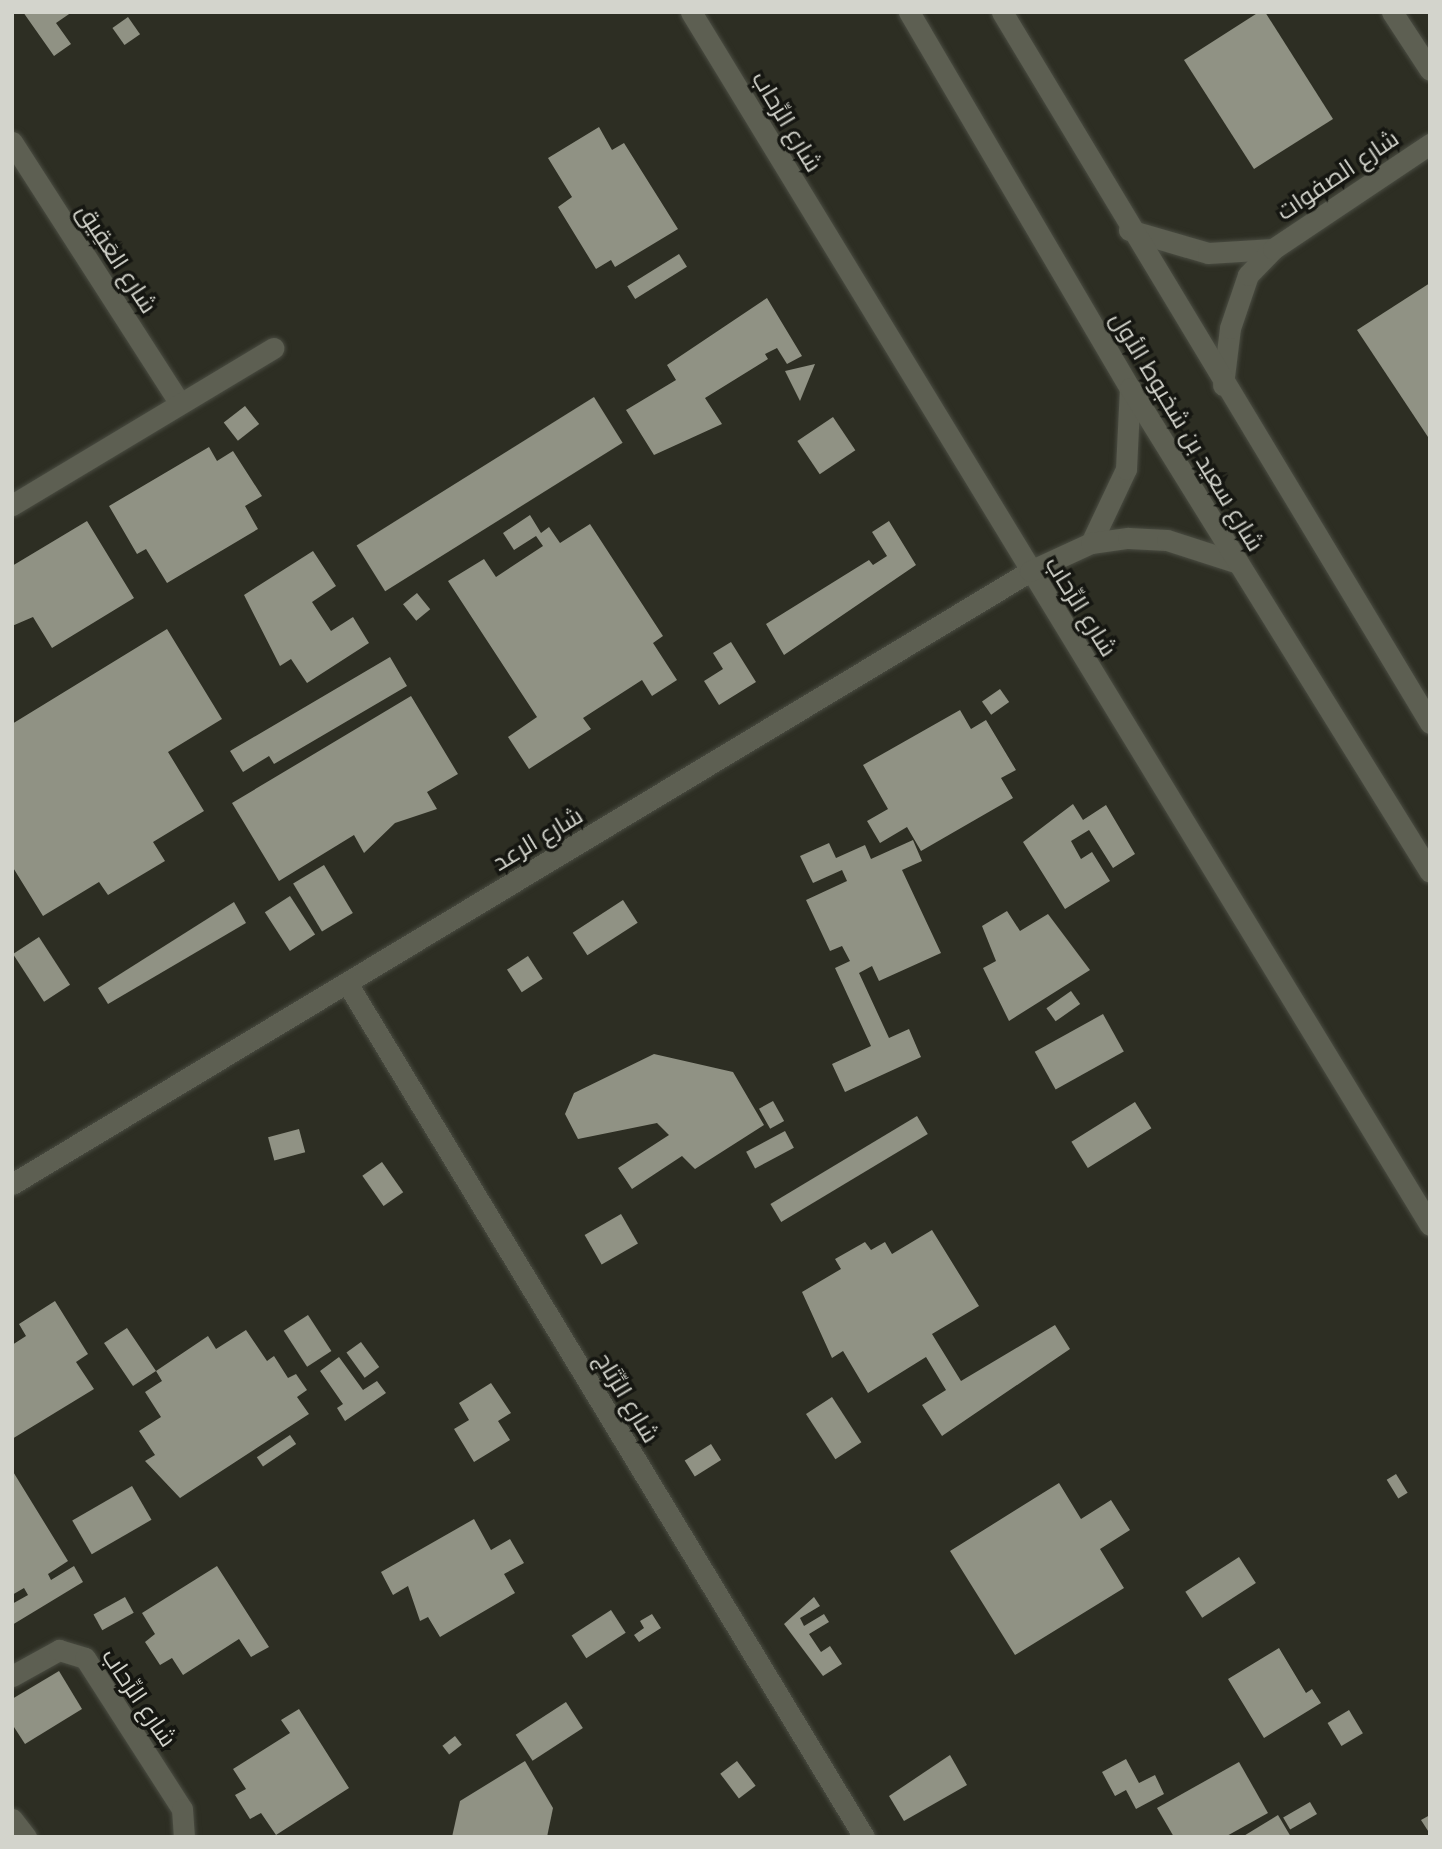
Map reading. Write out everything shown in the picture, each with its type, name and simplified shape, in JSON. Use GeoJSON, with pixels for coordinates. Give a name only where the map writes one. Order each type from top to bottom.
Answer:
{"type":"FeatureCollection","features":[{"type":"Feature","properties":{"kind":"street","name":"شارع الرِّحاب"},"geometry":{"type":"LineString","coordinates":[[691,12],[1430,1225]]}},
{"type":"Feature","properties":{"kind":"street","name":"شارع سعيد بن شخبوط الأول"},"geometry":{"type":"LineString","coordinates":[[909,12],[1130,388],[1430,872]]}},
{"type":"Feature","properties":{"kind":"street"},"geometry":{"type":"LineString","coordinates":[[1002,12],[1129,230],[1430,723]]}},
{"type":"Feature","properties":{"kind":"street"},"geometry":{"type":"LineString","coordinates":[[1391,12],[1430,70]]}},
{"type":"Feature","properties":{"kind":"street","name":"شارع العَقِيق"},"geometry":{"type":"LineString","coordinates":[[12,142],[179,402]]}},
{"type":"Feature","properties":{"kind":"street","name":"شارع الصفوات"},"geometry":{"type":"LineString","coordinates":[[1223,384],[1238,301],[1248,275],[1273,249],[1430,144]]}},
{"type":"Feature","properties":{"kind":"street","name":"شارع الصفوات"},"geometry":{"type":"LineString","coordinates":[[1129,230],[1208,253],[1273,249]]}},
{"type":"Feature","properties":{"kind":"street"},"geometry":{"type":"LineString","coordinates":[[12,505],[179,402],[273,348]]}},
{"type":"Feature","properties":{"kind":"street"},"geometry":{"type":"LineString","coordinates":[[1091,543],[1126,469],[1130,388]]}},
{"type":"Feature","properties":{"kind":"street","name":"شارع الرعد"},"geometry":{"type":"LineString","coordinates":[[12,1184],[1030,571],[1091,543],[1167,540],[1238,563]]}},
{"type":"Feature","properties":{"kind":"street","name":"شارع الرِّتَاج"},"geometry":{"type":"LineString","coordinates":[[347,983],[864,1837]]}},
{"type":"Feature","properties":{"kind":"street","name":"شارع الرِّحاب"},"geometry":{"type":"LineString","coordinates":[[12,1676],[58,1650],[85,1658],[181,1809],[184,1837]]}},
{"type":"Feature","properties":{"kind":"street"},"geometry":{"type":"LineString","coordinates":[[12,1819],[26,1837]]}},
{"type":"Feature","properties":{"kind":"building"},"geometry":{"type":"Polygon","coordinates":[[[23,12],[72,12],[56,23],[71,44],[54,56],[23,12]]]}},
{"type":"Feature","properties":{"kind":"building"},"geometry":{"type":"Polygon","coordinates":[[[1259,12],[1265,12],[1333,119],[1254,169],[1184,60],[1259,12]]]}},
{"type":"Feature","properties":{"kind":"building"},"geometry":{"type":"Polygon","coordinates":[[[128,17],[140,34],[124,45],[112,28],[128,17]]]}},
{"type":"Feature","properties":{"kind":"building"},"geometry":{"type":"Polygon","coordinates":[[[599,127],[612,150],[624,143],[678,229],[615,267],[611,260],[596,269],[558,207],[572,197],[548,158],[599,127]]]}},
{"type":"Feature","properties":{"kind":"building"},"geometry":{"type":"Polygon","coordinates":[[[679,254],[687,267],[635,299],[627,286],[679,254]]]}},
{"type":"Feature","properties":{"kind":"building"},"geometry":{"type":"Polygon","coordinates":[[[1430,283],[1430,440],[1357,330],[1430,283]]]}},
{"type":"Feature","properties":{"kind":"building"},"geometry":{"type":"Polygon","coordinates":[[[767,298],[802,356],[787,364],[777,348],[765,354],[768,359],[705,398],[722,424],[654,455],[626,410],[676,380],[667,365],[767,298]]]}},
{"type":"Feature","properties":{"kind":"building"},"geometry":{"type":"Polygon","coordinates":[[[815,364],[800,401],[785,371],[815,364]]]}},
{"type":"Feature","properties":{"kind":"building"},"geometry":{"type":"Polygon","coordinates":[[[594,397],[623,443],[385,591],[357,545],[594,397]]]}},
{"type":"Feature","properties":{"kind":"building"},"geometry":{"type":"Polygon","coordinates":[[[245,406],[259,424],[238,441],[224,423],[245,406]]]}},
{"type":"Feature","properties":{"kind":"building"},"geometry":{"type":"Polygon","coordinates":[[[833,417],[855,450],[820,474],[797,441],[833,417]]]}},
{"type":"Feature","properties":{"kind":"building"},"geometry":{"type":"Polygon","coordinates":[[[209,447],[217,461],[233,451],[262,496],[245,506],[258,529],[167,583],[146,549],[137,554],[109,506],[209,447]]]}},
{"type":"Feature","properties":{"kind":"building"},"geometry":{"type":"Polygon","coordinates":[[[530,515],[541,533],[549,527],[560,543],[590,524],[663,636],[653,643],[677,680],[652,696],[642,680],[583,718],[591,729],[529,769],[508,737],[537,717],[448,581],[484,559],[496,577],[543,546],[536,536],[514,550],[503,533],[530,515]]]}},
{"type":"Feature","properties":{"kind":"building"},"geometry":{"type":"Polygon","coordinates":[[[87,521],[134,598],[52,648],[33,617],[12,626],[12,566],[87,521]]]}},
{"type":"Feature","properties":{"kind":"building"},"geometry":{"type":"Polygon","coordinates":[[[889,521],[916,565],[784,655],[766,624],[869,560],[873,565],[887,556],[872,532],[889,521]]]}},
{"type":"Feature","properties":{"kind":"building"},"geometry":{"type":"Polygon","coordinates":[[[313,551],[336,586],[312,602],[331,631],[353,617],[369,643],[307,683],[291,659],[280,666],[244,595],[313,551]]]}},
{"type":"Feature","properties":{"kind":"building"},"geometry":{"type":"Polygon","coordinates":[[[417,593],[430,609],[416,621],[403,604],[417,593]]]}},
{"type":"Feature","properties":{"kind":"building"},"geometry":{"type":"Polygon","coordinates":[[[167,629],[222,719],[168,752],[204,811],[153,842],[165,861],[108,895],[99,882],[43,916],[12,866],[12,724],[167,629]]]}},
{"type":"Feature","properties":{"kind":"building"},"geometry":{"type":"Polygon","coordinates":[[[731,642],[756,682],[719,705],[704,681],[723,669],[713,653],[731,642]]]}},
{"type":"Feature","properties":{"kind":"building"},"geometry":{"type":"Polygon","coordinates":[[[390,657],[407,686],[274,764],[269,756],[243,772],[230,751],[390,657]]]}},
{"type":"Feature","properties":{"kind":"building"},"geometry":{"type":"Polygon","coordinates":[[[1000,689],[1009,702],[991,715],[982,702],[1000,689]]]}},
{"type":"Feature","properties":{"kind":"building"},"geometry":{"type":"Polygon","coordinates":[[[411,696],[458,774],[427,792],[437,809],[395,823],[364,853],[354,835],[279,881],[232,803],[411,696]]]}},
{"type":"Feature","properties":{"kind":"building"},"geometry":{"type":"Polygon","coordinates":[[[960,710],[971,729],[986,720],[1016,770],[1001,778],[1013,798],[921,851],[907,827],[880,843],[867,821],[888,809],[863,765],[960,710]]]}},
{"type":"Feature","properties":{"kind":"building"},"geometry":{"type":"Polygon","coordinates":[[[1073,804],[1083,820],[1106,805],[1135,854],[1113,868],[1089,830],[1071,841],[1081,859],[1092,852],[1110,881],[1065,909],[1023,842],[1073,804]]]}},
{"type":"Feature","properties":{"kind":"building"},"geometry":{"type":"Polygon","coordinates":[[[913,840],[922,861],[902,870],[941,953],[879,981],[872,966],[859,973],[889,1038],[909,1029],[921,1057],[845,1092],[832,1064],[871,1046],[835,968],[850,961],[842,946],[830,951],[806,900],[847,881],[842,870],[813,883],[800,856],[829,843],[836,858],[865,845],[871,859],[913,840]]]}},
{"type":"Feature","properties":{"kind":"building"},"geometry":{"type":"Polygon","coordinates":[[[324,865],[353,913],[322,932],[293,884],[324,865]]]}},
{"type":"Feature","properties":{"kind":"building"},"geometry":{"type":"Polygon","coordinates":[[[290,896],[315,935],[290,951],[265,912],[290,896]]]}},
{"type":"Feature","properties":{"kind":"building"},"geometry":{"type":"Polygon","coordinates":[[[623,900],[638,923],[587,955],[573,933],[623,900]]]}},
{"type":"Feature","properties":{"kind":"building"},"geometry":{"type":"Polygon","coordinates":[[[234,902],[246,923],[108,1004],[98,988],[234,902]]]}},
{"type":"Feature","properties":{"kind":"building"},"geometry":{"type":"Polygon","coordinates":[[[1007,911],[1020,931],[1048,914],[1090,970],[1009,1021],[983,968],[996,961],[982,926],[1007,911]]]}},
{"type":"Feature","properties":{"kind":"building"},"geometry":{"type":"Polygon","coordinates":[[[39,937],[70,985],[44,1002],[13,954],[39,937]]]}},
{"type":"Feature","properties":{"kind":"building"},"geometry":{"type":"Polygon","coordinates":[[[528,956],[543,979],[522,992],[507,970],[528,956]]]}},
{"type":"Feature","properties":{"kind":"building"},"geometry":{"type":"Polygon","coordinates":[[[1071,991],[1080,1004],[1056,1021],[1046,1008],[1071,991]]]}},
{"type":"Feature","properties":{"kind":"building"},"geometry":{"type":"Polygon","coordinates":[[[1103,1014],[1124,1052],[1056,1089],[1035,1052],[1103,1014]]]}},
{"type":"Feature","properties":{"kind":"building"},"geometry":{"type":"Polygon","coordinates":[[[654,1054],[733,1072],[764,1125],[695,1169],[682,1156],[632,1189],[618,1168],[669,1135],[657,1123],[578,1139],[565,1114],[574,1093],[654,1054]]]}},
{"type":"Feature","properties":{"kind":"building"},"geometry":{"type":"Polygon","coordinates":[[[773,1101],[784,1121],[770,1129],[759,1109],[773,1101]]]}},
{"type":"Feature","properties":{"kind":"building"},"geometry":{"type":"Polygon","coordinates":[[[1135,1102],[1151,1128],[1088,1168],[1071,1142],[1135,1102]]]}},
{"type":"Feature","properties":{"kind":"building"},"geometry":{"type":"Polygon","coordinates":[[[917,1116],[928,1134],[781,1222],[770,1204],[917,1116]]]}},
{"type":"Feature","properties":{"kind":"building"},"geometry":{"type":"Polygon","coordinates":[[[299,1129],[305,1152],[274,1160],[268,1137],[299,1129]]]}},
{"type":"Feature","properties":{"kind":"building"},"geometry":{"type":"Polygon","coordinates":[[[785,1131],[794,1148],[755,1168],[746,1152],[785,1131]]]}},
{"type":"Feature","properties":{"kind":"building"},"geometry":{"type":"Polygon","coordinates":[[[382,1162],[403,1192],[384,1206],[362,1176],[382,1162]]]}},
{"type":"Feature","properties":{"kind":"building"},"geometry":{"type":"Polygon","coordinates":[[[621,1214],[638,1243],[602,1264],[585,1235],[621,1214]]]}},
{"type":"Feature","properties":{"kind":"building"},"geometry":{"type":"Polygon","coordinates":[[[932,1230],[979,1306],[932,1334],[961,1381],[1055,1325],[1070,1349],[942,1436],[922,1405],[946,1390],[926,1357],[868,1393],[843,1351],[832,1358],[802,1292],[841,1269],[835,1259],[865,1242],[871,1250],[885,1242],[892,1254],[932,1230]]]}},
{"type":"Feature","properties":{"kind":"building"},"geometry":{"type":"Polygon","coordinates":[[[55,1301],[88,1354],[76,1362],[94,1389],[12,1439],[12,1345],[26,1336],[19,1324],[55,1301]]]}},
{"type":"Feature","properties":{"kind":"building"},"geometry":{"type":"Polygon","coordinates":[[[308,1315],[331,1351],[307,1367],[284,1331],[308,1315]]]}},
{"type":"Feature","properties":{"kind":"building"},"geometry":{"type":"Polygon","coordinates":[[[127,1328],[156,1371],[133,1386],[104,1343],[127,1328]]]}},
{"type":"Feature","properties":{"kind":"building"},"geometry":{"type":"Polygon","coordinates":[[[246,1330],[267,1361],[274,1356],[288,1378],[296,1374],[307,1390],[297,1397],[309,1414],[180,1498],[145,1461],[155,1455],[139,1431],[161,1417],[145,1392],[162,1381],[156,1371],[208,1336],[216,1349],[246,1330]]]}},
{"type":"Feature","properties":{"kind":"building"},"geometry":{"type":"Polygon","coordinates":[[[361,1342],[379,1367],[365,1378],[346,1353],[361,1342]]]}},
{"type":"Feature","properties":{"kind":"building"},"geometry":{"type":"Polygon","coordinates":[[[339,1357],[363,1390],[377,1381],[386,1393],[345,1421],[337,1408],[343,1404],[320,1371],[339,1357]]]}},
{"type":"Feature","properties":{"kind":"building"},"geometry":{"type":"Polygon","coordinates":[[[491,1383],[511,1413],[498,1421],[510,1440],[474,1462],[454,1429],[469,1420],[459,1403],[491,1383]]]}},
{"type":"Feature","properties":{"kind":"building"},"geometry":{"type":"Polygon","coordinates":[[[832,1397],[861,1442],[835,1459],[806,1414],[832,1397]]]}},
{"type":"Feature","properties":{"kind":"building"},"geometry":{"type":"Polygon","coordinates":[[[290,1435],[296,1444],[263,1466],[257,1457],[290,1435]]]}},
{"type":"Feature","properties":{"kind":"building"},"geometry":{"type":"Polygon","coordinates":[[[711,1444],[721,1460],[695,1477],[685,1460],[711,1444]]]}},
{"type":"Feature","properties":{"kind":"building"},"geometry":{"type":"Polygon","coordinates":[[[12,1470],[68,1561],[48,1574],[51,1580],[74,1566],[83,1582],[12,1625],[12,1604],[28,1595],[24,1588],[12,1595],[12,1470]]]}},
{"type":"Feature","properties":{"kind":"building"},"geometry":{"type":"Polygon","coordinates":[[[1396,1474],[1408,1493],[1398,1498],[1387,1480],[1396,1474]]]}},
{"type":"Feature","properties":{"kind":"building"},"geometry":{"type":"Polygon","coordinates":[[[1059,1483],[1081,1519],[1111,1500],[1130,1530],[1100,1549],[1124,1588],[1015,1655],[950,1551],[1059,1483]]]}},
{"type":"Feature","properties":{"kind":"building"},"geometry":{"type":"Polygon","coordinates":[[[132,1486],[152,1520],[92,1554],[72,1520],[132,1486]]]}},
{"type":"Feature","properties":{"kind":"building"},"geometry":{"type":"Polygon","coordinates":[[[474,1519],[491,1550],[510,1539],[524,1563],[504,1574],[515,1593],[440,1637],[428,1617],[420,1621],[408,1586],[393,1595],[381,1572],[474,1519]]]}},
{"type":"Feature","properties":{"kind":"building"},"geometry":{"type":"Polygon","coordinates":[[[1239,1557],[1256,1583],[1202,1618],[1185,1592],[1239,1557]]]}},
{"type":"Feature","properties":{"kind":"building"},"geometry":{"type":"Polygon","coordinates":[[[217,1566],[269,1647],[251,1657],[239,1639],[183,1675],[172,1658],[160,1665],[145,1642],[155,1634],[142,1613],[217,1566]]]}},
{"type":"Feature","properties":{"kind":"building"},"geometry":{"type":"Polygon","coordinates":[[[125,1597],[134,1613],[102,1630],[94,1614],[125,1597]]]}},
{"type":"Feature","properties":{"kind":"building"},"geometry":{"type":"Polygon","coordinates":[[[814,1597],[820,1606],[800,1618],[804,1626],[824,1614],[829,1622],[809,1634],[821,1652],[830,1646],[842,1664],[823,1676],[784,1624],[814,1597]]]}},
{"type":"Feature","properties":{"kind":"building"},"geometry":{"type":"Polygon","coordinates":[[[611,1610],[626,1633],[586,1658],[572,1636],[611,1610]]]}},
{"type":"Feature","properties":{"kind":"building"},"geometry":{"type":"Polygon","coordinates":[[[652,1614],[661,1628],[639,1642],[634,1635],[644,1628],[640,1621],[652,1614]]]}},
{"type":"Feature","properties":{"kind":"building"},"geometry":{"type":"Polygon","coordinates":[[[1279,1648],[1306,1693],[1312,1689],[1321,1703],[1264,1738],[1228,1679],[1279,1648]]]}},
{"type":"Feature","properties":{"kind":"building"},"geometry":{"type":"Polygon","coordinates":[[[59,1671],[82,1709],[25,1744],[12,1724],[12,1699],[59,1671]]]}},
{"type":"Feature","properties":{"kind":"building"},"geometry":{"type":"Polygon","coordinates":[[[566,1702],[583,1728],[533,1761],[516,1735],[566,1702]]]}},
{"type":"Feature","properties":{"kind":"building"},"geometry":{"type":"Polygon","coordinates":[[[299,1709],[349,1788],[276,1835],[261,1813],[250,1819],[235,1795],[246,1789],[233,1769],[290,1733],[281,1720],[299,1709]]]}},
{"type":"Feature","properties":{"kind":"building"},"geometry":{"type":"Polygon","coordinates":[[[1349,1710],[1363,1733],[1341,1746],[1328,1723],[1349,1710]]]}},
{"type":"Feature","properties":{"kind":"building"},"geometry":{"type":"Polygon","coordinates":[[[455,1736],[462,1745],[449,1755],[442,1746],[455,1736]]]}},
{"type":"Feature","properties":{"kind":"building"},"geometry":{"type":"Polygon","coordinates":[[[950,1755],[967,1785],[904,1821],[889,1796],[950,1755]]]}},
{"type":"Feature","properties":{"kind":"building"},"geometry":{"type":"Polygon","coordinates":[[[1126,1759],[1139,1783],[1155,1775],[1164,1794],[1136,1809],[1126,1790],[1115,1796],[1102,1772],[1126,1759]]]}},
{"type":"Feature","properties":{"kind":"building"},"geometry":{"type":"Polygon","coordinates":[[[525,1761],[553,1808],[547,1837],[452,1837],[460,1801],[525,1761]]]}},
{"type":"Feature","properties":{"kind":"building"},"geometry":{"type":"Polygon","coordinates":[[[737,1761],[756,1786],[739,1798],[720,1774],[737,1761]]]}},
{"type":"Feature","properties":{"kind":"building"},"geometry":{"type":"Polygon","coordinates":[[[1239,1762],[1268,1813],[1225,1837],[1174,1837],[1157,1808],[1239,1762]]]}},
{"type":"Feature","properties":{"kind":"building"},"geometry":{"type":"Polygon","coordinates":[[[1310,1802],[1317,1814],[1290,1830],[1283,1818],[1310,1802]]]}},
{"type":"Feature","properties":{"kind":"building"},"geometry":{"type":"Polygon","coordinates":[[[1278,1815],[1291,1837],[1242,1837],[1278,1815]]]}},
{"type":"Feature","properties":{"kind":"building"},"geometry":{"type":"Polygon","coordinates":[[[1430,1815],[1430,1834],[1421,1820],[1430,1815]]]}}]}
